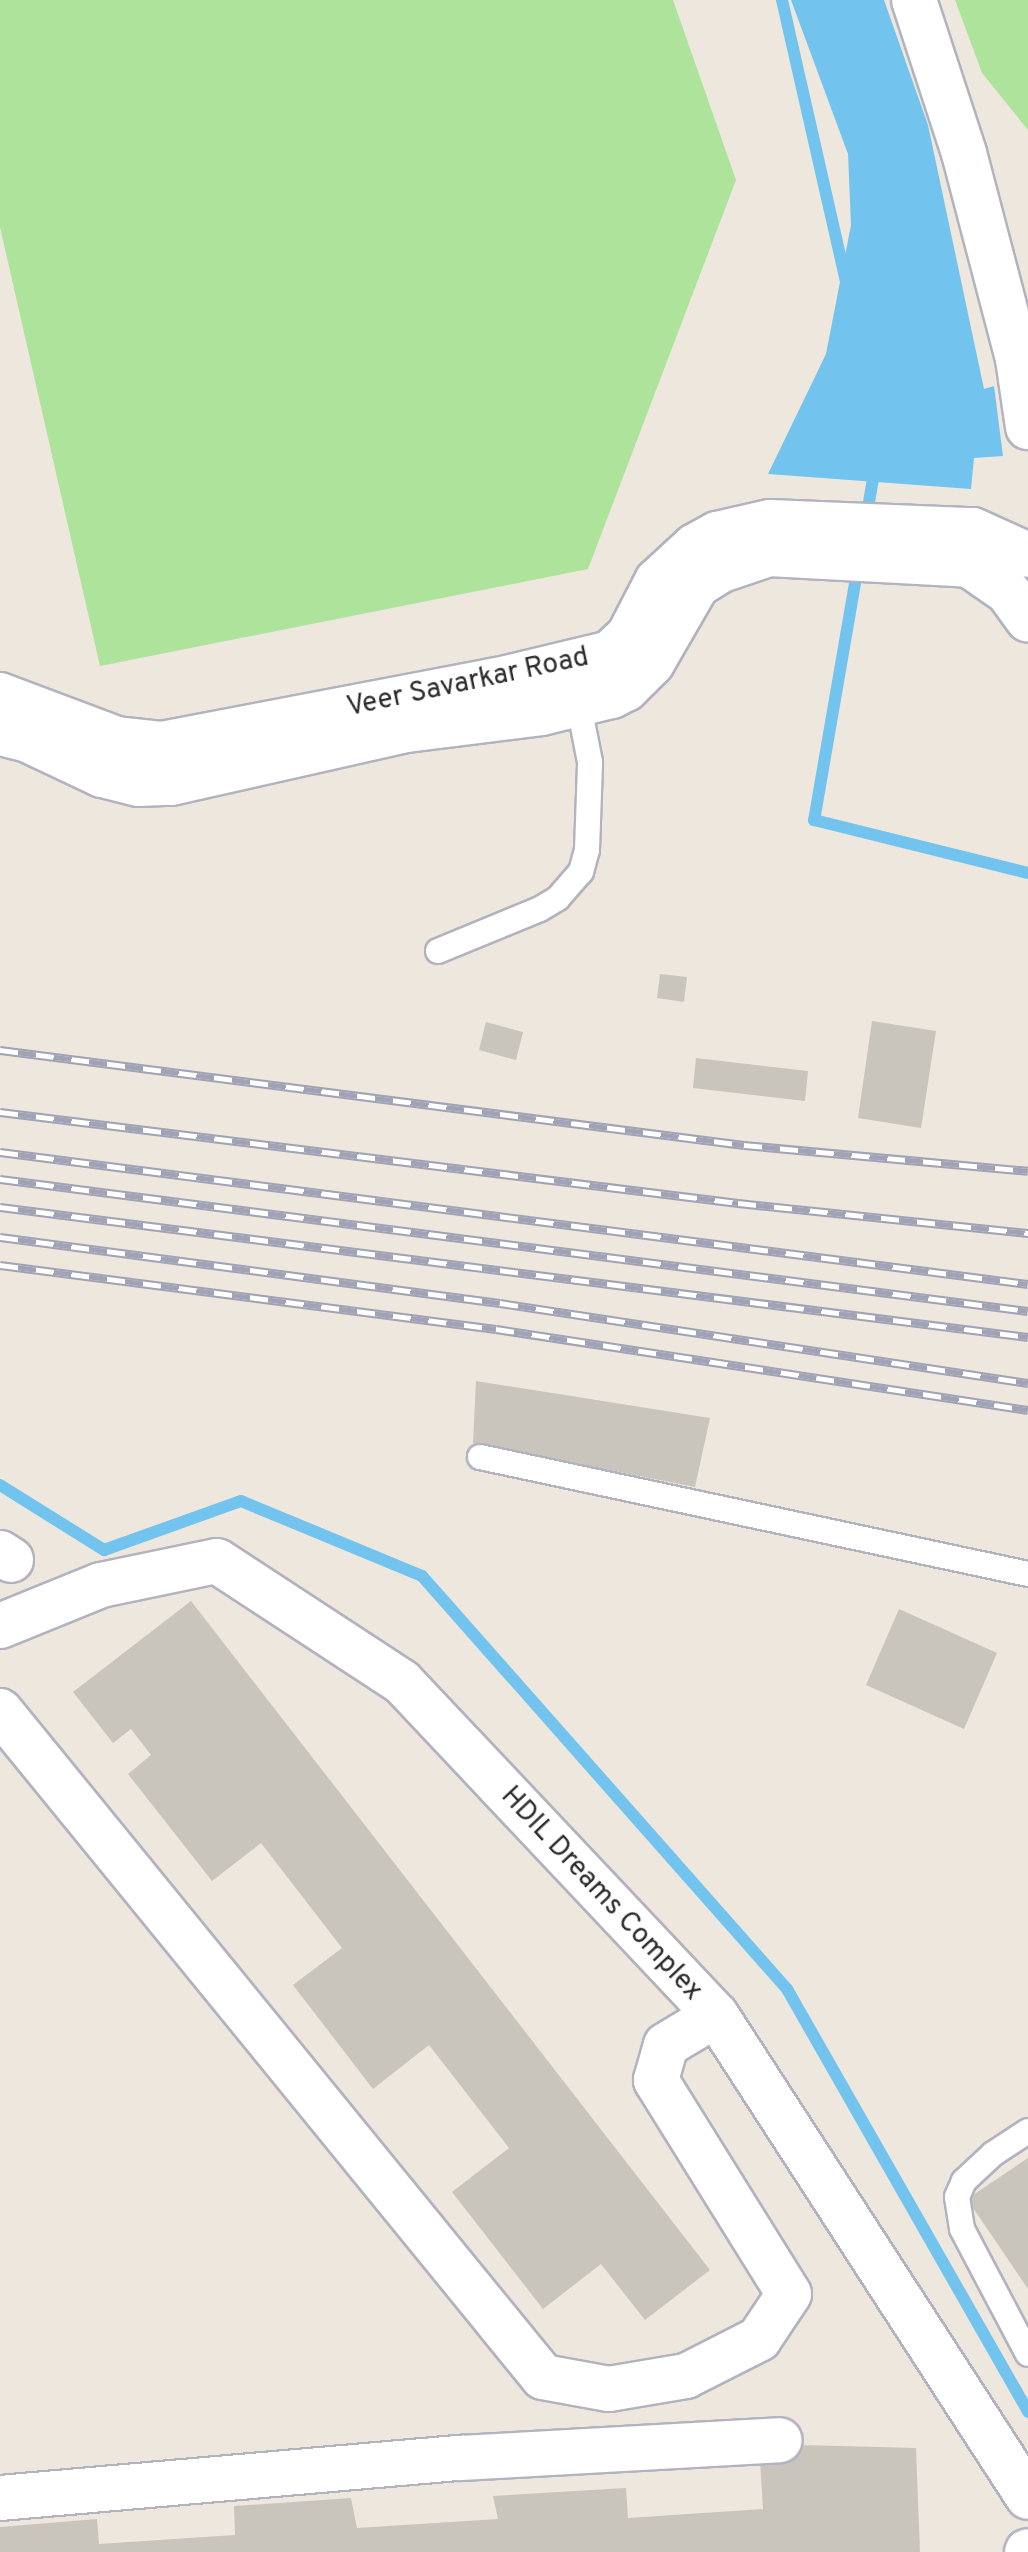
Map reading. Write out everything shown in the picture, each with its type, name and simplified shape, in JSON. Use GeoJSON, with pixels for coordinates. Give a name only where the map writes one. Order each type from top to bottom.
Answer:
{"type":"FeatureCollection","features":[{"type":"Feature","properties":{"kind":"street"},"geometry":{"type":"LineString","coordinates":[[914,0],[964,153],[1023,358],[1028,427]]}},
{"type":"Feature","properties":{"kind":"street","name":"Veer Savarkar Road"},"geometry":{"type":"LineString","coordinates":[[0,695],[117,739],[161,744],[574,683],[629,635],[657,581],[695,546],[717,534],[971,547],[1028,555]]}},
{"type":"Feature","properties":{"kind":"street"},"geometry":{"type":"LineString","coordinates":[[971,547],[1028,620]]}},
{"type":"Feature","properties":{"kind":"street"},"geometry":{"type":"LineString","coordinates":[[0,733],[28,740],[102,775],[138,784],[171,783],[407,730],[541,713],[574,683]]}},
{"type":"Feature","properties":{"kind":"street","name":"HDIL Dreams Complex"},"geometry":{"type":"LineString","coordinates":[[1,1627],[101,1585],[217,1561],[402,1682],[716,2015],[1028,2497]]}},
{"type":"Feature","properties":{"kind":"street"},"geometry":{"type":"LineString","coordinates":[[0,1711],[543,2377],[609,2389],[686,2376],[759,2339],[789,2294],[656,2080],[666,2045],[716,2015]]}},
{"type":"Feature","properties":{"kind":"street"},"geometry":{"type":"LineString","coordinates":[[0,2498],[461,2458],[779,2440]]}},
{"type":"Feature","properties":{"kind":"lane"},"geometry":{"type":"LineString","coordinates":[[438,951],[540,909],[558,898],[581,872],[588,838],[590,762],[574,683]]}},
{"type":"Feature","properties":{"kind":"lane"},"geometry":{"type":"LineString","coordinates":[[480,1457],[1028,1574]]}},
{"type":"Feature","properties":{"kind":"lane"},"geometry":{"type":"LineString","coordinates":[[1028,2131],[993,2154],[964,2181],[957,2197],[962,2229],[1028,2354]]}},
{"type":"Feature","properties":{"kind":"green space"},"geometry":{"type":"Polygon","coordinates":[[[0,0],[673,0],[736,180],[588,569],[100,666],[0,227],[0,0]]]}},
{"type":"Feature","properties":{"kind":"green space"},"geometry":{"type":"Polygon","coordinates":[[[955,0],[1028,0],[1028,130],[982,73],[955,0]]]}},
{"type":"Feature","properties":{"kind":"water"},"geometry":{"type":"Polygon","coordinates":[[[791,0],[884,0],[928,125],[984,389],[994,386],[1003,456],[974,458],[971,489],[768,474],[826,354],[851,225],[848,154],[791,0]]]}},
{"type":"Feature","properties":{"kind":"building"},"geometry":{"type":"Polygon","coordinates":[[[660,974],[687,977],[684,1002],[657,998],[660,974]]]}},
{"type":"Feature","properties":{"kind":"building"},"geometry":{"type":"Polygon","coordinates":[[[872,1021],[936,1031],[921,1128],[858,1118],[872,1021]]]}},
{"type":"Feature","properties":{"kind":"building"},"geometry":{"type":"Polygon","coordinates":[[[486,1022],[523,1032],[516,1060],[479,1050],[486,1022]]]}},
{"type":"Feature","properties":{"kind":"building"},"geometry":{"type":"Polygon","coordinates":[[[696,1058],[808,1071],[805,1101],[693,1088],[696,1058]]]}},
{"type":"Feature","properties":{"kind":"building"},"geometry":{"type":"Polygon","coordinates":[[[476,1381],[710,1418],[695,1487],[473,1443],[476,1381]]]}},
{"type":"Feature","properties":{"kind":"building"},"geometry":{"type":"Polygon","coordinates":[[[191,1601],[710,2270],[645,2320],[601,2264],[543,2309],[452,2192],[509,2148],[429,2045],[373,2089],[293,1985],[342,1948],[261,1843],[212,1881],[128,1774],[151,1755],[131,1729],[113,1743],[73,1692],[191,1601]]]}},
{"type":"Feature","properties":{"kind":"building"},"geometry":{"type":"Polygon","coordinates":[[[899,1609],[997,1653],[964,1729],[866,1685],[899,1609]]]}},
{"type":"Feature","properties":{"kind":"building"},"geometry":{"type":"Polygon","coordinates":[[[1028,2158],[1028,2289],[967,2199],[1028,2158]]]}},
{"type":"Feature","properties":{"kind":"building"},"geometry":{"type":"Polygon","coordinates":[[[759,2444],[916,2448],[920,2552],[0,2552],[0,2527],[97,2519],[99,2544],[235,2535],[234,2506],[351,2498],[357,2528],[498,2519],[493,2496],[626,2488],[628,2518],[763,2509],[759,2444]]]}},
{"type":"Feature","properties":{"kind":"waterway"},"geometry":{"type":"LineString","coordinates":[[782,0],[846,281]]}},
{"type":"Feature","properties":{"kind":"waterway"},"geometry":{"type":"LineString","coordinates":[[866,520],[875,467]]}},
{"type":"Feature","properties":{"kind":"waterway"},"geometry":{"type":"LineString","coordinates":[[858,566],[814,820],[1028,873]]}},
{"type":"Feature","properties":{"kind":"waterway"},"geometry":{"type":"LineString","coordinates":[[0,1485],[104,1550],[241,1501],[422,1576],[787,1989],[1028,2412]]}},
{"type":"Feature","properties":{"kind":"railway"},"geometry":{"type":"LineString","coordinates":[[0,1050],[744,1145],[1028,1171]]}},
{"type":"Feature","properties":{"kind":"railway"},"geometry":{"type":"LineString","coordinates":[[0,1112],[738,1203],[1028,1233]]}},
{"type":"Feature","properties":{"kind":"railway"},"geometry":{"type":"LineString","coordinates":[[0,1152],[1028,1284]]}},
{"type":"Feature","properties":{"kind":"railway"},"geometry":{"type":"LineString","coordinates":[[0,1179],[1028,1311]]}},
{"type":"Feature","properties":{"kind":"railway"},"geometry":{"type":"LineString","coordinates":[[0,1207],[1028,1337]]}},
{"type":"Feature","properties":{"kind":"railway"},"geometry":{"type":"LineString","coordinates":[[0,1237],[500,1303],[1028,1383]]}},
{"type":"Feature","properties":{"kind":"railway"},"geometry":{"type":"LineString","coordinates":[[0,1265],[496,1329],[1028,1410]]}}]}
